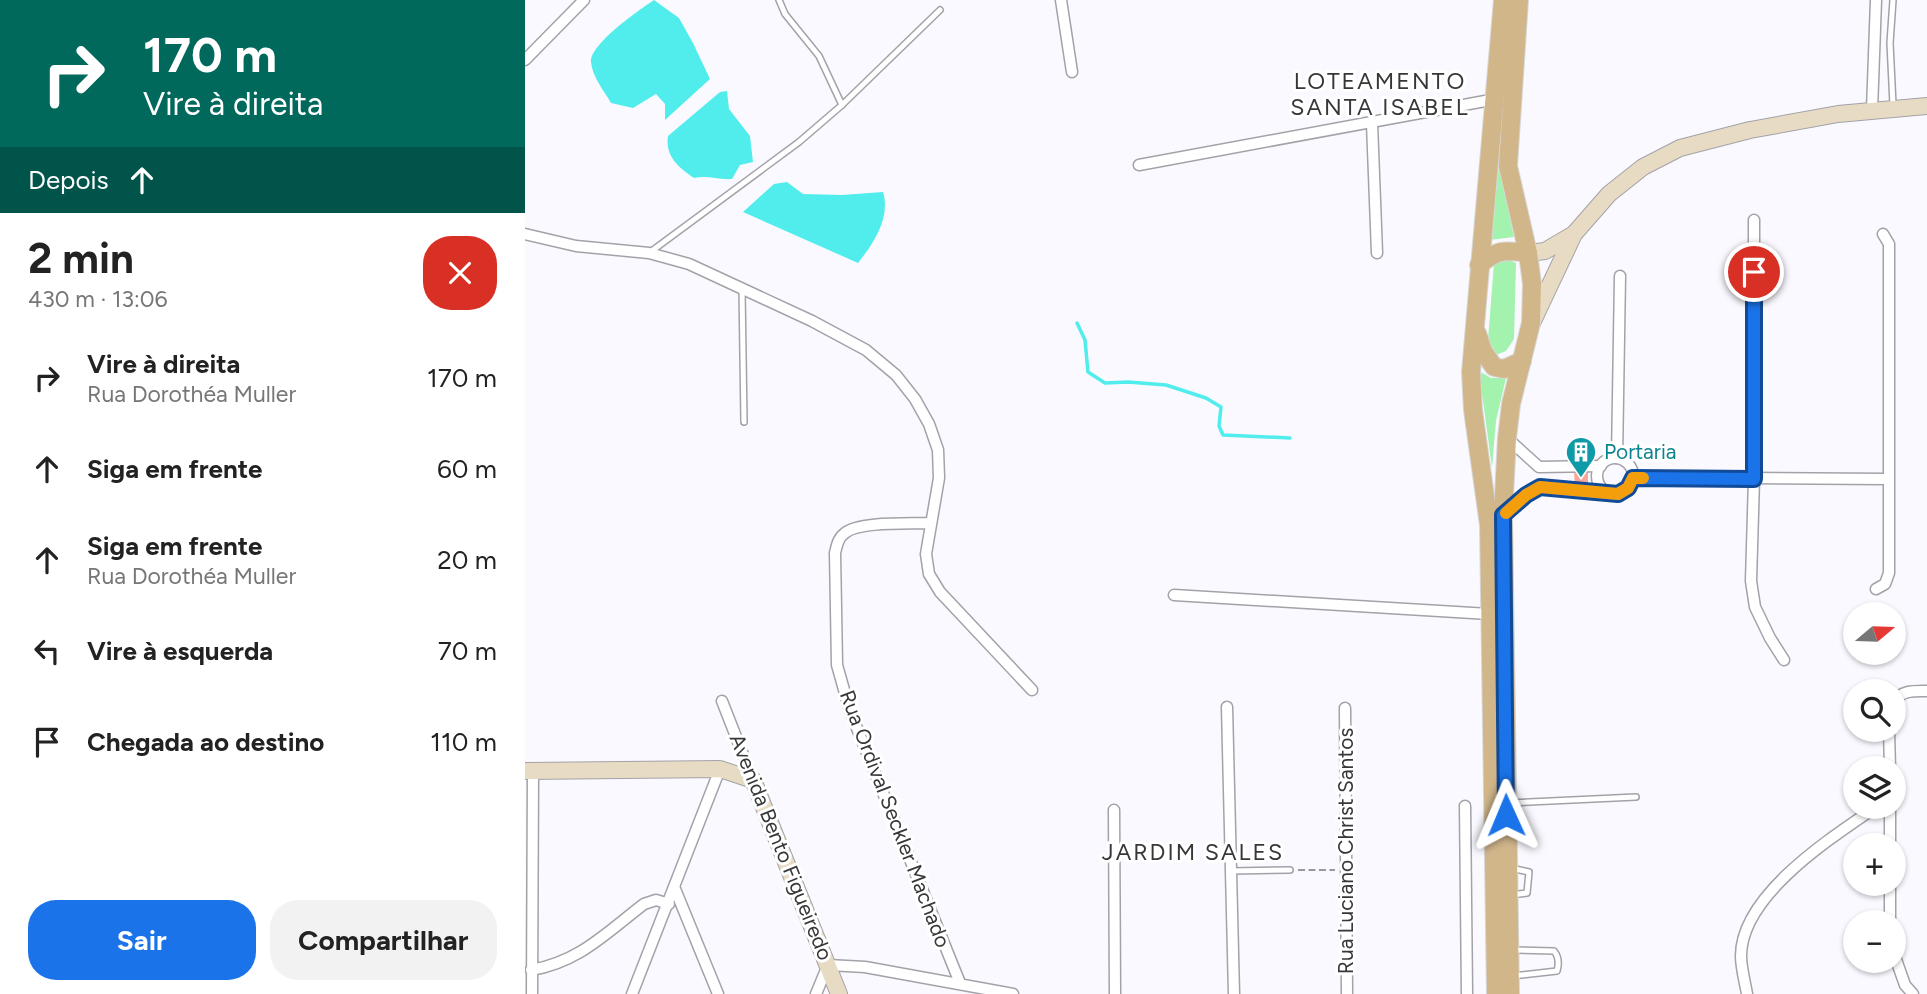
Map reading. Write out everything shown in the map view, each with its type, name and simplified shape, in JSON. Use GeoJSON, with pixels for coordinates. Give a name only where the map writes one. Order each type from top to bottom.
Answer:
{"type":"FeatureCollection","features":[{"type":"Feature","properties":{"kind":"main road"},"geometry":{"type":"LineString","coordinates":[[1496,994],[1489,525],[1471,372],[1503,0]]}},
{"type":"Feature","properties":{"kind":"main road"},"geometry":{"type":"LineString","coordinates":[[1509,985],[1503,515],[1511,404],[1531,323],[1532,284],[1528,253],[1508,166],[1519,0]]}},
{"type":"Feature","properties":{"kind":"main road"},"geometry":{"type":"LineString","coordinates":[[1479,265],[1492,254],[1503,250],[1528,253]]}},
{"type":"Feature","properties":{"kind":"main road"},"geometry":{"type":"LineString","coordinates":[[1476,326],[1483,351],[1494,367],[1503,369],[1522,360]]}},
{"type":"Feature","properties":{"kind":"street"},"geometry":{"type":"LineString","coordinates":[[525,60],[584,0]]}},
{"type":"Feature","properties":{"kind":"street"},"geometry":{"type":"LineString","coordinates":[[1061,0],[1072,72]]}},
{"type":"Feature","properties":{"kind":"street"},"geometry":{"type":"LineString","coordinates":[[1872,110],[1876,0]]}},
{"type":"Feature","properties":{"kind":"street"},"geometry":{"type":"LineString","coordinates":[[1139,165],[1496,99]]}},
{"type":"Feature","properties":{"kind":"street"},"geometry":{"type":"LineString","coordinates":[[1528,253],[1545,251],[1574,234],[1618,187],[1643,167],[1681,148],[1750,130],[1838,114],[1927,106]]}},
{"type":"Feature","properties":{"kind":"street"},"geometry":{"type":"LineString","coordinates":[[1372,123],[1377,253]]}},
{"type":"Feature","properties":{"kind":"street"},"geometry":{"type":"LineString","coordinates":[[1754,220],[1752,581],[1755,607],[1784,660]]}},
{"type":"Feature","properties":{"kind":"street"},"geometry":{"type":"LineString","coordinates":[[525,234],[576,246],[649,253],[689,264],[812,321],[866,351],[902,383],[929,424],[938,450],[939,478],[926,554],[929,574],[940,592],[1032,690]]}},
{"type":"Feature","properties":{"kind":"street"},"geometry":{"type":"LineString","coordinates":[[1531,323],[1574,234]]}},
{"type":"Feature","properties":{"kind":"street"},"geometry":{"type":"LineString","coordinates":[[1876,589],[1885,584],[1889,573],[1889,244],[1883,234]]}},
{"type":"Feature","properties":{"kind":"street"},"geometry":{"type":"LineString","coordinates":[[1617,458],[1620,276]]}},
{"type":"Feature","properties":{"kind":"street"},"geometry":{"type":"LineString","coordinates":[[1507,438],[1539,467],[1601,466]]}},
{"type":"Feature","properties":{"kind":"street"},"geometry":{"type":"LineString","coordinates":[[1503,515],[1540,487],[1612,494],[1624,492],[1632,484],[1633,478],[1629,465],[1617,458],[1610,459],[1601,466],[1597,477],[1606,492]]}},
{"type":"Feature","properties":{"kind":"street"},"geometry":{"type":"LineString","coordinates":[[1539,467],[1540,487]]}},
{"type":"Feature","properties":{"kind":"street"},"geometry":{"type":"LineString","coordinates":[[1633,478],[1887,479]]}},
{"type":"Feature","properties":{"kind":"street","name":"Rua Ordival Seckler Machado"},"geometry":{"type":"LineString","coordinates":[[930,523],[862,527],[848,530],[839,538],[835,552],[838,665],[850,711],[960,983]]}},
{"type":"Feature","properties":{"kind":"street"},"geometry":{"type":"LineString","coordinates":[[1174,595],[1489,614]]}},
{"type":"Feature","properties":{"kind":"street"},"geometry":{"type":"LineString","coordinates":[[1906,693],[1927,691]]}},
{"type":"Feature","properties":{"kind":"street","name":"Avenida Bento Figueiredo"},"geometry":{"type":"LineString","coordinates":[[722,701],[839,994]]}},
{"type":"Feature","properties":{"kind":"street"},"geometry":{"type":"LineString","coordinates":[[1227,707],[1234,994]]}},
{"type":"Feature","properties":{"kind":"street","name":"Rua Luciano Christ Santos"},"geometry":{"type":"LineString","coordinates":[[1345,708],[1347,994]]}},
{"type":"Feature","properties":{"kind":"street"},"geometry":{"type":"LineString","coordinates":[[532,994],[529,771],[720,769],[753,780]]}},
{"type":"Feature","properties":{"kind":"street"},"geometry":{"type":"LineString","coordinates":[[632,994],[720,769]]}},
{"type":"Feature","properties":{"kind":"street"},"geometry":{"type":"LineString","coordinates":[[1465,806],[1467,994]]}},
{"type":"Feature","properties":{"kind":"street"},"geometry":{"type":"LineString","coordinates":[[1114,810],[1115,994]]}},
{"type":"Feature","properties":{"kind":"street"},"geometry":{"type":"LineString","coordinates":[[1747,994],[1741,956],[1747,927],[1760,904],[1831,838],[1859,819]]}},
{"type":"Feature","properties":{"kind":"street"},"geometry":{"type":"LineString","coordinates":[[675,889],[718,994]]}},
{"type":"Feature","properties":{"kind":"street"},"geometry":{"type":"LineString","coordinates":[[531,970],[551,967],[575,957],[644,904],[656,900],[669,904]]}},
{"type":"Feature","properties":{"kind":"street"},"geometry":{"type":"LineString","coordinates":[[816,994],[828,965],[865,967],[960,983],[983,991],[1013,994]]}},
{"type":"Feature","properties":{"kind":"street"},"geometry":{"type":"LineString","coordinates":[[1901,973],[1905,985],[1913,994]]}},
{"type":"Feature","properties":{"kind":"lane"},"geometry":{"type":"LineString","coordinates":[[779,0],[785,15],[819,56],[842,105]]}},
{"type":"Feature","properties":{"kind":"lane"},"geometry":{"type":"LineString","coordinates":[[1893,0],[1890,43],[1894,108]]}},
{"type":"Feature","properties":{"kind":"lane"},"geometry":{"type":"LineString","coordinates":[[649,253],[799,142],[842,105],[940,10]]}},
{"type":"Feature","properties":{"kind":"lane"},"geometry":{"type":"LineString","coordinates":[[742,289],[744,422]]}},
{"type":"Feature","properties":{"kind":"lane"},"geometry":{"type":"LineString","coordinates":[[1506,803],[1636,797]]}},
{"type":"Feature","properties":{"kind":"lane"},"geometry":{"type":"LineString","coordinates":[[1231,871],[1290,870]]}},
{"type":"Feature","properties":{"kind":"lane"},"geometry":{"type":"LineString","coordinates":[[1508,950],[1554,951],[1559,965],[1557,971],[1509,985]]}},
{"type":"Feature","properties":{"kind":"path"},"geometry":{"type":"LineString","coordinates":[[1290,870],[1346,870]]}},
{"type":"Feature","properties":{"kind":"green space"},"geometry":{"type":"Polygon","coordinates":[[[1499,165],[1514,237],[1490,240],[1499,165]]]}},
{"type":"Feature","properties":{"kind":"green space"},"geometry":{"type":"Polygon","coordinates":[[[1507,259],[1516,263],[1514,339],[1506,351],[1496,355],[1489,350],[1488,340],[1494,263],[1507,259]]]}},
{"type":"Feature","properties":{"kind":"green space"},"geometry":{"type":"Polygon","coordinates":[[[1479,371],[1491,378],[1506,378],[1496,421],[1492,468],[1479,371]]]}},
{"type":"Feature","properties":{"kind":"water"},"geometry":{"type":"Polygon","coordinates":[[[654,0],[679,18],[710,79],[665,120],[665,104],[656,94],[633,108],[611,103],[596,78],[591,62],[598,46],[607,37],[654,0]]]}},
{"type":"Feature","properties":{"kind":"water"},"geometry":{"type":"Polygon","coordinates":[[[727,91],[729,109],[750,136],[753,162],[740,165],[732,179],[694,178],[674,160],[669,149],[668,136],[720,92],[727,91]]]}},
{"type":"Feature","properties":{"kind":"water"},"geometry":{"type":"Polygon","coordinates":[[[787,182],[803,194],[883,192],[883,221],[875,239],[858,263],[743,212],[774,184],[787,182]]]}},
{"type":"Feature","properties":{"kind":"building","name":"Portaria"},"geometry":{"type":"Polygon","coordinates":[[[1574,470],[1588,470],[1588,489],[1575,489],[1574,470]]]}},
{"type":"Feature","properties":{"kind":"waterway"},"geometry":{"type":"LineString","coordinates":[[1077,323],[1085,340],[1088,372],[1105,383],[1166,385],[1206,398],[1221,407],[1219,426],[1223,435],[1290,438]]}},
{"type":"Feature","properties":{"kind":"slow traffic"},"geometry":{"type":"LineString","coordinates":[[1506,513],[1526,495],[1540,487],[1618,494],[1632,484],[1633,478],[1643,478]]}},
{"type":"Feature","properties":{"kind":"place","name":"Portaria"},"geometry":{"type":"Point","coordinates":[1581,479]}},
{"type":"Feature","properties":{"kind":"district","name":"LOTEAMENTO SANTA ISABEL"},"geometry":{"type":"Point","coordinates":[1380,94]}},
{"type":"Feature","properties":{"kind":"district","name":"JARDIM SALES"},"geometry":{"type":"Point","coordinates":[1193,852]}},
{"type":"Feature","properties":{"kind":"route"},"geometry":{"type":"LineString","coordinates":[[1506,815],[1503,515],[1540,487],[1618,494],[1632,484],[1633,478],[1754,479],[1754,272]]}}]}
